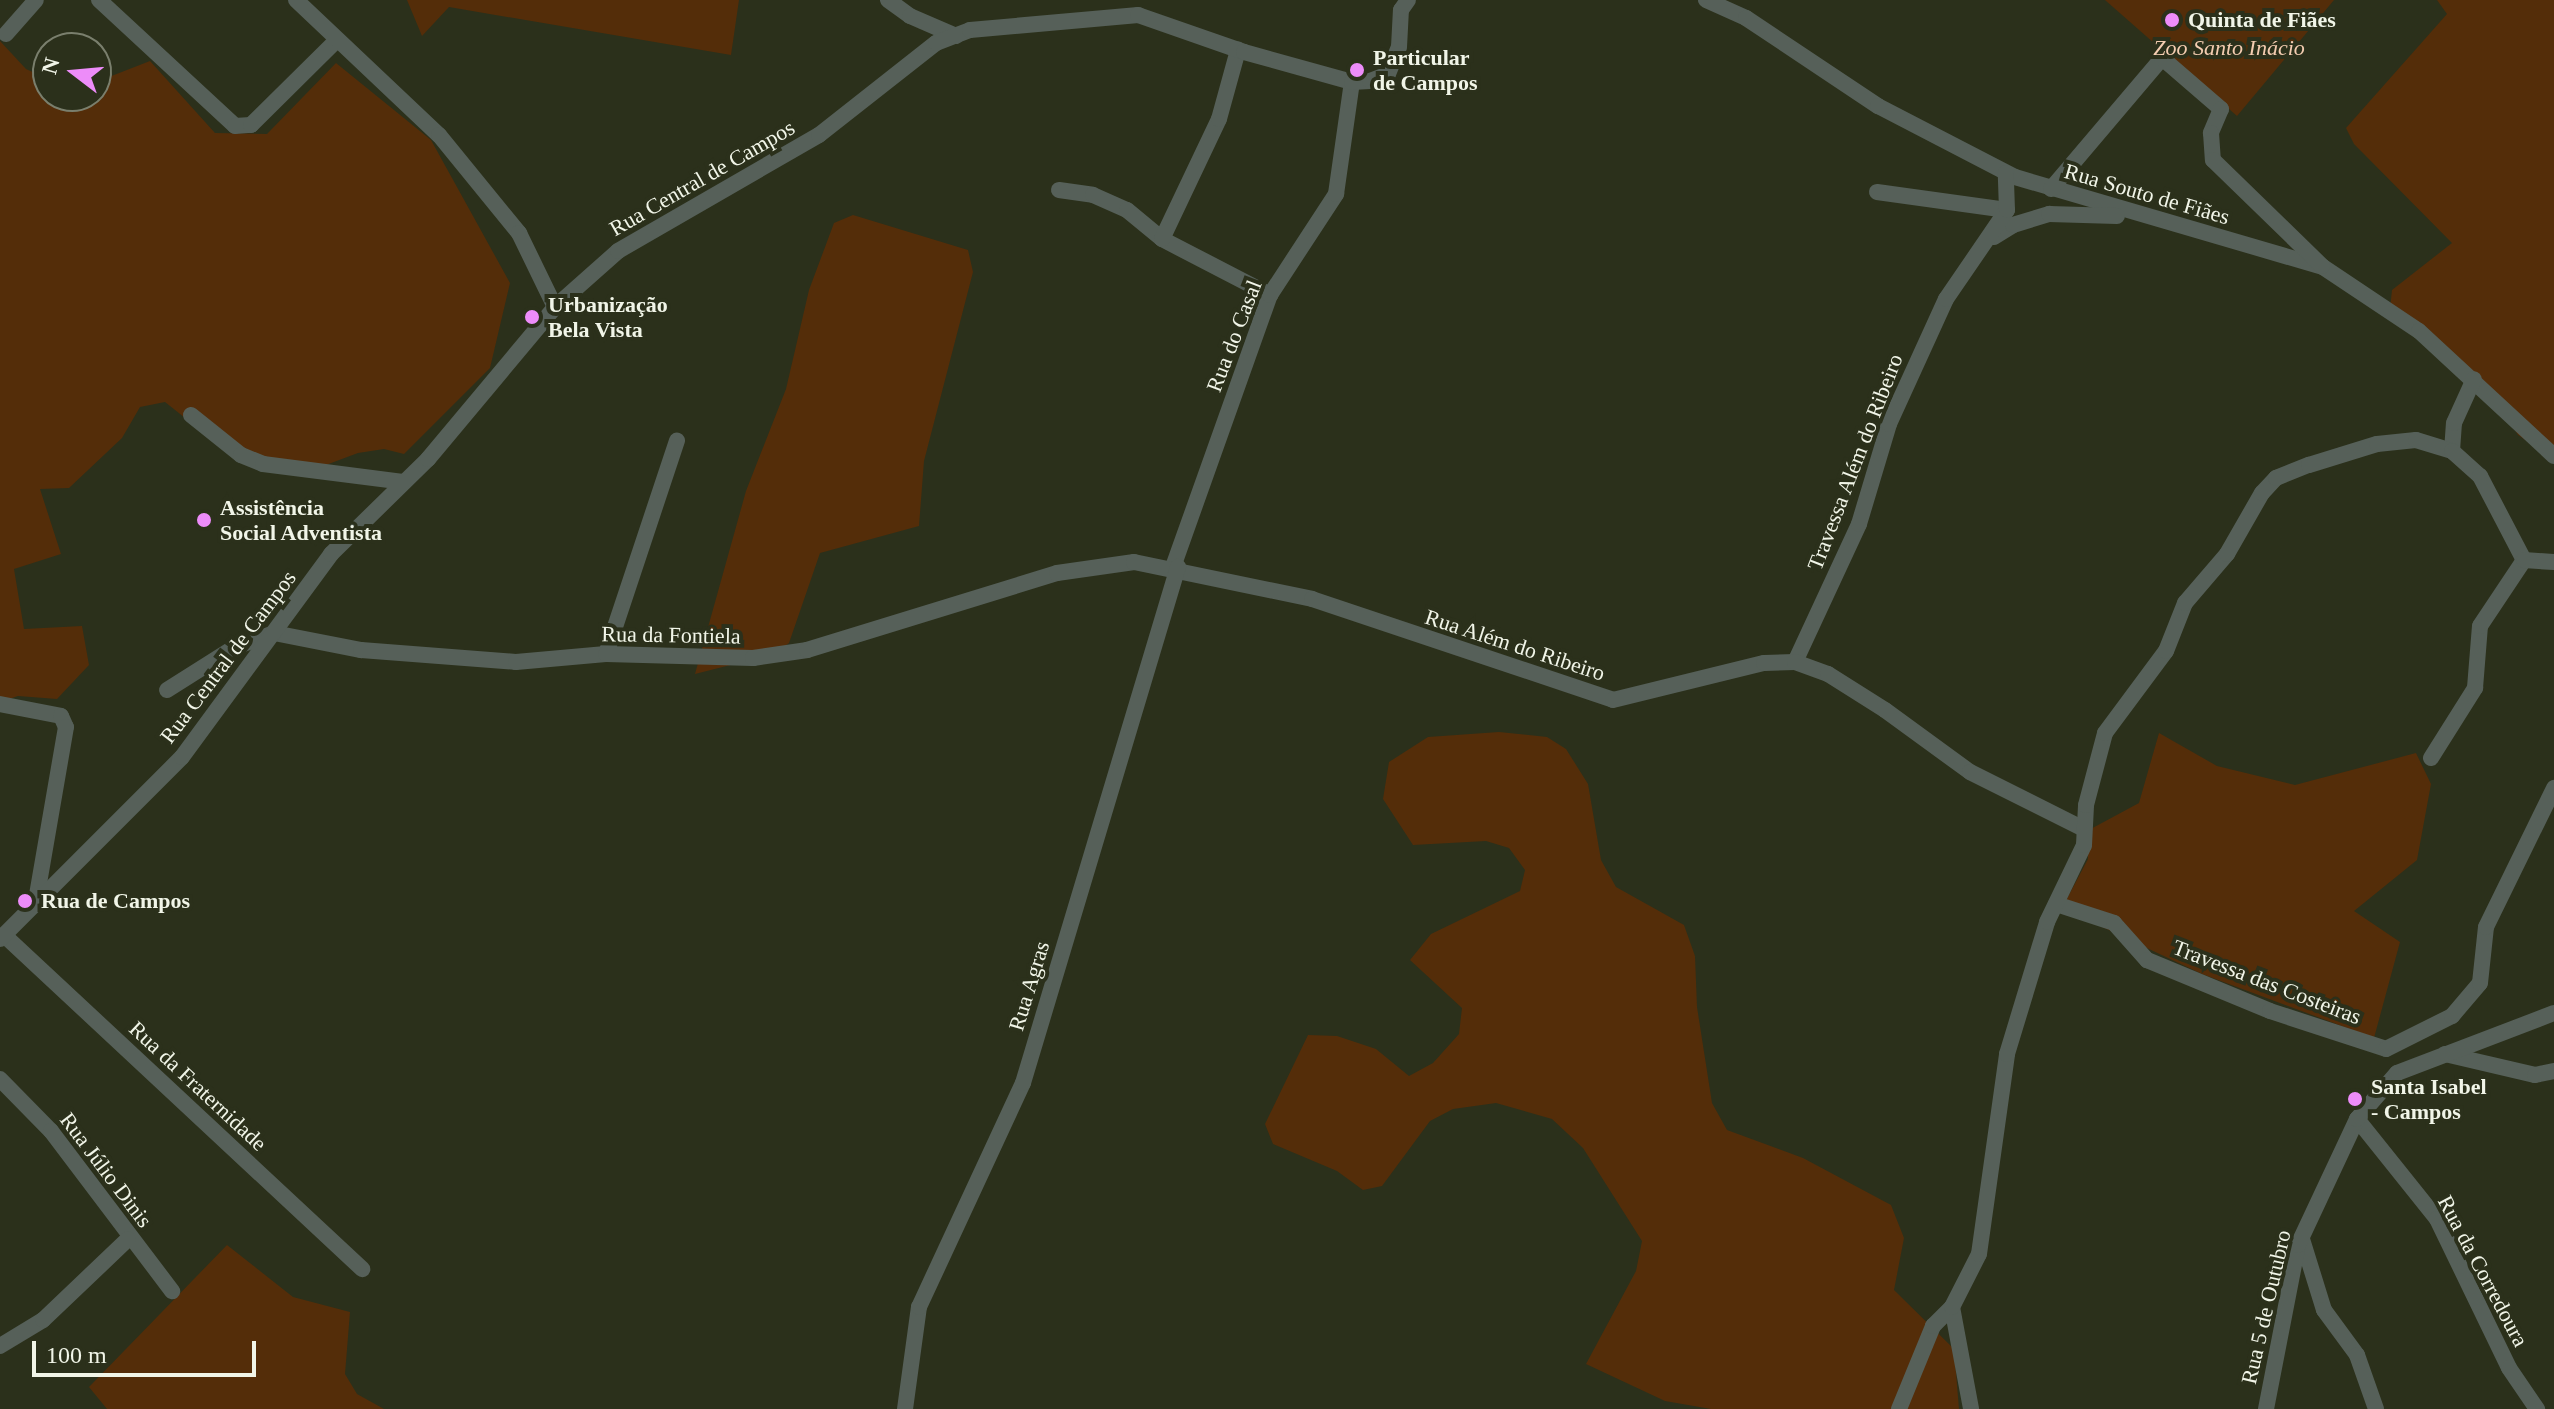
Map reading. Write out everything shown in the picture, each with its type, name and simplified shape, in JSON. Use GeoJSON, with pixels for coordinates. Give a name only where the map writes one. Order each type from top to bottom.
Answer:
{"type":"FeatureCollection","features":[{"type":"Feature","properties":{"kind":"street"},"geometry":{"type":"LineString","coordinates":[[6,34],[36,0]]}},
{"type":"Feature","properties":{"kind":"street"},"geometry":{"type":"LineString","coordinates":[[99,0],[235,126],[251,125],[337,40]]}},
{"type":"Feature","properties":{"kind":"street"},"geometry":{"type":"LineString","coordinates":[[296,0],[459,159],[519,233],[555,307]]}},
{"type":"Feature","properties":{"kind":"street"},"geometry":{"type":"LineString","coordinates":[[888,0],[910,16],[956,36]]}},
{"type":"Feature","properties":{"kind":"street"},"geometry":{"type":"LineString","coordinates":[[1352,82],[1388,74],[1399,47],[1401,10],[1408,0]]}},
{"type":"Feature","properties":{"kind":"street","name":"Rua Souto de Fiães"},"geometry":{"type":"LineString","coordinates":[[1706,0],[1746,18],[1878,106],[2006,173],[2139,217],[2323,267],[2419,331],[2554,456]]}},
{"type":"Feature","properties":{"kind":"street","name":"Rua Central de Campos"},"geometry":{"type":"LineString","coordinates":[[2,937],[182,757],[331,554],[485,394],[555,307],[618,251],[819,135],[936,43],[1022,23],[1138,15],[1238,50],[1352,82]]}},
{"type":"Feature","properties":{"kind":"street"},"geometry":{"type":"LineString","coordinates":[[1162,239],[1219,119],[1238,50]]}},
{"type":"Feature","properties":{"kind":"street"},"geometry":{"type":"LineString","coordinates":[[2051,189],[2162,58],[2221,109],[2211,133],[2213,160],[2323,267]]}},
{"type":"Feature","properties":{"kind":"street","name":"Rua do Casal"},"geometry":{"type":"LineString","coordinates":[[1176,567],[1270,295],[1336,194],[1352,82]]}},
{"type":"Feature","properties":{"kind":"street"},"geometry":{"type":"LineString","coordinates":[[1877,192],[2007,210],[2006,173]]}},
{"type":"Feature","properties":{"kind":"street"},"geometry":{"type":"LineString","coordinates":[[1059,190],[1093,195],[1127,210],[1162,239],[1270,295]]}},
{"type":"Feature","properties":{"kind":"street","name":"Travessa Além do Ribeiro"},"geometry":{"type":"LineString","coordinates":[[1795,662],[1859,524],[1889,424],[1946,299],[2007,210]]}},
{"type":"Feature","properties":{"kind":"street","name":"Travessa Além do Ribeiro"},"geometry":{"type":"LineString","coordinates":[[1987,242],[2013,225],[2049,214],[2139,217]]}},
{"type":"Feature","properties":{"kind":"street"},"geometry":{"type":"LineString","coordinates":[[2452,451],[2454,423],[2474,379]]}},
{"type":"Feature","properties":{"kind":"street"},"geometry":{"type":"LineString","coordinates":[[191,415],[241,455],[263,464],[403,482]]}},
{"type":"Feature","properties":{"kind":"street"},"geometry":{"type":"LineString","coordinates":[[1899,1409],[1933,1326],[1952,1307],[1979,1254],[2007,1054],[2056,904],[2077,864],[2105,733],[2166,651],[2185,603],[2227,554],[2262,493],[2276,478],[2309,465],[2377,444],[2416,440],[2452,451],[2480,476],[2524,560]]}},
{"type":"Feature","properties":{"kind":"street"},"geometry":{"type":"LineString","coordinates":[[606,654],[677,441]]}},
{"type":"Feature","properties":{"kind":"street"},"geometry":{"type":"LineString","coordinates":[[2524,560],[2554,562]]}},
{"type":"Feature","properties":{"kind":"street"},"geometry":{"type":"LineString","coordinates":[[2431,758],[2475,688],[2480,626],[2524,560]]}},
{"type":"Feature","properties":{"kind":"street","name":"Rua da Fontiela"},"geometry":{"type":"LineString","coordinates":[[274,633],[361,650],[516,662],[606,654],[701,660],[794,652],[1057,573],[1134,562],[1176,567]]}},
{"type":"Feature","properties":{"kind":"street","name":"Rua Além do Ribeiro"},"geometry":{"type":"LineString","coordinates":[[1176,567],[1312,599],[1613,700],[1764,663],[1795,662],[1828,674],[1885,710],[1970,772],[2084,829]]}},
{"type":"Feature","properties":{"kind":"street","name":"Rua Agras"},"geometry":{"type":"LineString","coordinates":[[905,1409],[919,1307],[1023,1083],[1176,567]]}},
{"type":"Feature","properties":{"kind":"street"},"geometry":{"type":"LineString","coordinates":[[167,690],[235,647],[274,633]]}},
{"type":"Feature","properties":{"kind":"street"},"geometry":{"type":"LineString","coordinates":[[0,704],[47,711],[61,716],[66,727],[36,901]]}},
{"type":"Feature","properties":{"kind":"street"},"geometry":{"type":"LineString","coordinates":[[2397,1073],[2386,1049],[2452,1016],[2480,983],[2486,927],[2554,788]]}},
{"type":"Feature","properties":{"kind":"street","name":"Travessa das Costeiras"},"geometry":{"type":"LineString","coordinates":[[2056,904],[2114,923],[2147,960],[2270,1011],[2386,1049]]}},
{"type":"Feature","properties":{"kind":"street","name":"Rua da Fraternidade"},"geometry":{"type":"LineString","coordinates":[[2,937],[362,1269]]}},
{"type":"Feature","properties":{"kind":"street","name":"Rua 5 de Outubro"},"geometry":{"type":"LineString","coordinates":[[2266,1409],[2301,1237],[2357,1119],[2397,1073],[2554,1013]]}},
{"type":"Feature","properties":{"kind":"street"},"geometry":{"type":"LineString","coordinates":[[2444,1054],[2535,1075],[2554,1071]]}},
{"type":"Feature","properties":{"kind":"street","name":"Rua Júlio Dinis"},"geometry":{"type":"LineString","coordinates":[[0,1079],[51,1131],[128,1239],[172,1291]]}},
{"type":"Feature","properties":{"kind":"street","name":"Rua da Corredoura"},"geometry":{"type":"LineString","coordinates":[[2357,1119],[2437,1219],[2509,1368],[2537,1409]]}},
{"type":"Feature","properties":{"kind":"street"},"geometry":{"type":"LineString","coordinates":[[2301,1237],[2324,1310],[2357,1355],[2376,1409]]}},
{"type":"Feature","properties":{"kind":"street"},"geometry":{"type":"LineString","coordinates":[[0,1346],[43,1320],[128,1239]]}},
{"type":"Feature","properties":{"kind":"street"},"geometry":{"type":"LineString","coordinates":[[1952,1307],[1971,1409]]}},
{"type":"Feature","properties":{"kind":"green space"},"geometry":{"type":"Polygon","coordinates":[[[407,0],[739,0],[731,55],[449,7],[422,36],[407,0]]]}},
{"type":"Feature","properties":{"kind":"green space","name":"Zoo Santo Inácio"},"geometry":{"type":"Polygon","coordinates":[[[2105,0],[2334,0],[2237,116],[2105,0]]]}},
{"type":"Feature","properties":{"kind":"green space"},"geometry":{"type":"Polygon","coordinates":[[[2437,0],[2554,0],[2554,459],[2518,435],[2504,413],[2390,309],[2392,290],[2452,243],[2354,144],[2346,128],[2447,14],[2437,0]]]}},
{"type":"Feature","properties":{"kind":"green space"},"geometry":{"type":"Polygon","coordinates":[[[0,41],[32,72],[32,112],[112,112],[112,76],[150,61],[215,133],[267,134],[336,63],[431,140],[510,283],[490,368],[404,454],[384,449],[358,453],[299,475],[214,441],[165,402],[140,407],[122,438],[69,488],[40,489],[61,554],[14,569],[24,629],[82,626],[89,665],[57,699],[18,696],[0,702],[0,41]]]}},
{"type":"Feature","properties":{"kind":"green space"},"geometry":{"type":"Polygon","coordinates":[[[853,215],[968,250],[973,272],[924,461],[919,526],[820,553],[789,643],[774,654],[695,674],[746,491],[786,389],[809,290],[834,223],[853,215]]]}},
{"type":"Feature","properties":{"kind":"green space"},"geometry":{"type":"Polygon","coordinates":[[[1499,732],[1547,737],[1566,749],[1588,784],[1601,860],[1616,887],[1684,925],[1695,956],[1697,1007],[1712,1103],[1727,1130],[1803,1158],[1891,1205],[1904,1238],[1894,1290],[1954,1349],[1959,1409],[1711,1409],[1665,1401],[1586,1364],[1636,1271],[1642,1241],[1583,1148],[1552,1119],[1496,1103],[1453,1109],[1430,1121],[1382,1186],[1363,1190],[1337,1171],[1273,1144],[1265,1124],[1308,1035],[1337,1036],[1376,1049],[1409,1076],[1433,1063],[1459,1034],[1462,1008],[1410,960],[1431,934],[1520,891],[1525,870],[1509,848],[1486,841],[1413,845],[1383,799],[1389,762],[1428,737],[1499,732]]]}},
{"type":"Feature","properties":{"kind":"green space"},"geometry":{"type":"Polygon","coordinates":[[[2159,733],[2217,766],[2295,785],[2416,753],[2431,784],[2417,860],[2354,911],[2400,942],[2374,1038],[2202,974],[2062,908],[2088,859],[2087,831],[2139,803],[2159,733]]]}},
{"type":"Feature","properties":{"kind":"green space"},"geometry":{"type":"Polygon","coordinates":[[[227,1245],[293,1297],[350,1312],[345,1374],[357,1394],[384,1409],[107,1409],[89,1387],[227,1245]]]}},
{"type":"Feature","properties":{"kind":"place","name":"Quinta de Fiães"},"geometry":{"type":"Point","coordinates":[2172,20]}},
{"type":"Feature","properties":{"kind":"place","name":"Particular de Campos"},"geometry":{"type":"Point","coordinates":[1357,70]}},
{"type":"Feature","properties":{"kind":"place","name":"Urbanização Bela Vista"},"geometry":{"type":"Point","coordinates":[532,317]}},
{"type":"Feature","properties":{"kind":"place","name":"Assistência Social Adventista"},"geometry":{"type":"Point","coordinates":[204,520]}},
{"type":"Feature","properties":{"kind":"place","name":"Rua de Campos"},"geometry":{"type":"Point","coordinates":[25,901]}},
{"type":"Feature","properties":{"kind":"place","name":"Santa Isabel - Campos"},"geometry":{"type":"Point","coordinates":[2355,1099]}}]}
